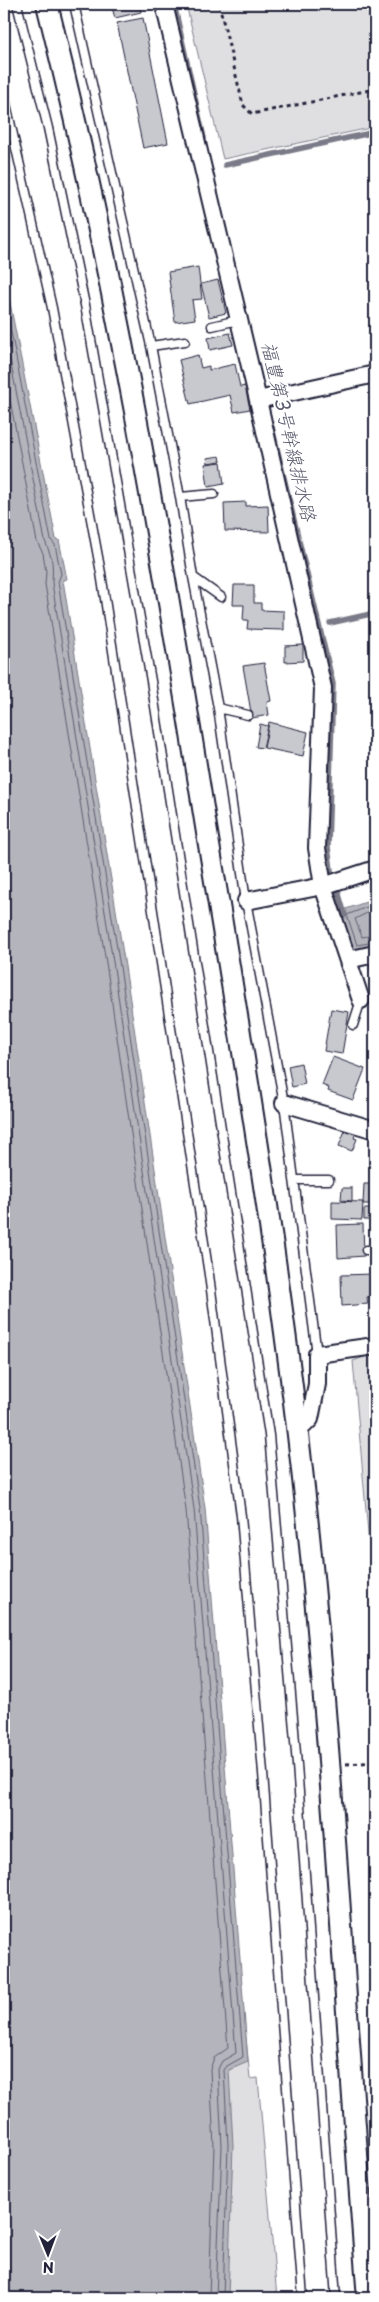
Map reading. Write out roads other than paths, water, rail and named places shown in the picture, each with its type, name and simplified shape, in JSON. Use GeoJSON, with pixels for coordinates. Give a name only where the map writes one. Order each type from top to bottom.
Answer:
{"type":"FeatureCollection","features":[{"type":"Feature","properties":{"kind":"street"},"geometry":{"type":"LineString","coordinates":[[47,4],[76,120],[113,299],[182,676],[246,1067],[298,1431],[313,1568],[368,2298]]}},
{"type":"Feature","properties":{"kind":"street"},"geometry":{"type":"LineString","coordinates":[[164,4],[238,320],[264,399],[323,688],[317,848],[324,886],[362,1000]]}},
{"type":"Feature","properties":{"kind":"street"},"geometry":{"type":"LineString","coordinates":[[264,399],[375,374]]}},
{"type":"Feature","properties":{"kind":"street"},"geometry":{"type":"LineString","coordinates":[[246,901],[324,886],[375,869]]}},
{"type":"Feature","properties":{"kind":"street"},"geometry":{"type":"LineString","coordinates":[[348,960],[370,955],[375,958]]}},
{"type":"Feature","properties":{"kind":"street"},"geometry":{"type":"LineString","coordinates":[[284,1103],[375,1130]]}},
{"type":"Feature","properties":{"kind":"street"},"geometry":{"type":"LineString","coordinates":[[298,1431],[310,1419],[317,1384],[317,1354],[375,1346]]}},
{"type":"Feature","properties":{"kind":"street"},"geometry":{"type":"LineString","coordinates":[[360,2205],[375,2238]]}},
{"type":"Feature","properties":{"kind":"lane"},"geometry":{"type":"LineString","coordinates":[[17,4],[48,128],[85,305],[151,681],[268,1435],[297,1765],[336,2298]]}},
{"type":"Feature","properties":{"kind":"lane"},"geometry":{"type":"LineString","coordinates":[[74,4],[151,346],[218,708],[246,901],[284,1103],[317,1354]]}},
{"type":"Feature","properties":{"kind":"lane"},"geometry":{"type":"LineString","coordinates":[[4,95],[52,308],[101,573],[209,1275],[241,1516],[303,2298]]}},
{"type":"Feature","properties":{"kind":"lane"},"geometry":{"type":"LineString","coordinates":[[212,326],[238,320]]}},
{"type":"Feature","properties":{"kind":"lane"},"geometry":{"type":"LineString","coordinates":[[151,346],[185,341]]}},
{"type":"Feature","properties":{"kind":"lane"},"geometry":{"type":"LineString","coordinates":[[180,497],[214,494]]}},
{"type":"Feature","properties":{"kind":"lane"},"geometry":{"type":"LineString","coordinates":[[193,577],[221,597]]}},
{"type":"Feature","properties":{"kind":"lane"},"geometry":{"type":"LineString","coordinates":[[218,708],[248,715]]}},
{"type":"Feature","properties":{"kind":"lane"},"geometry":{"type":"LineString","coordinates":[[353,1025],[362,1000]]}},
{"type":"Feature","properties":{"kind":"lane"},"geometry":{"type":"LineString","coordinates":[[295,1180],[329,1180]]}},
{"type":"Feature","properties":{"kind":"lane"},"geometry":{"type":"LineString","coordinates":[[366,1250],[375,1250]]}},
{"type":"Feature","properties":{"kind":"water"},"geometry":{"type":"Polygon","coordinates":[[[4,272],[56,539],[59,540],[67,579],[63,580],[125,966],[205,1508],[248,2062],[229,2070],[233,2145],[228,2298],[4,2298],[4,272]]]}},
{"type":"Feature","properties":{"kind":"water"},"geometry":{"type":"Polygon","coordinates":[[[369,901],[375,905],[375,947],[354,953],[340,911],[369,901]]]}},
{"type":"Feature","properties":{"kind":"waterway","name":"福豊第3号幹線排水路"},"geometry":{"type":"LineString","coordinates":[[174,4],[204,138]]}},
{"type":"Feature","properties":{"kind":"waterway"},"geometry":{"type":"LineString","coordinates":[[225,165],[375,132]]}},
{"type":"Feature","properties":{"kind":"waterway","name":"福豊第3号幹線排水路"},"geometry":{"type":"LineString","coordinates":[[272,427],[333,684],[328,847],[331,870]]}},
{"type":"Feature","properties":{"kind":"waterway"},"geometry":{"type":"LineString","coordinates":[[330,623],[375,613]]}},
{"type":"Feature","properties":{"kind":"waterway"},"geometry":{"type":"LineString","coordinates":[[338,891],[345,915]]}}]}
